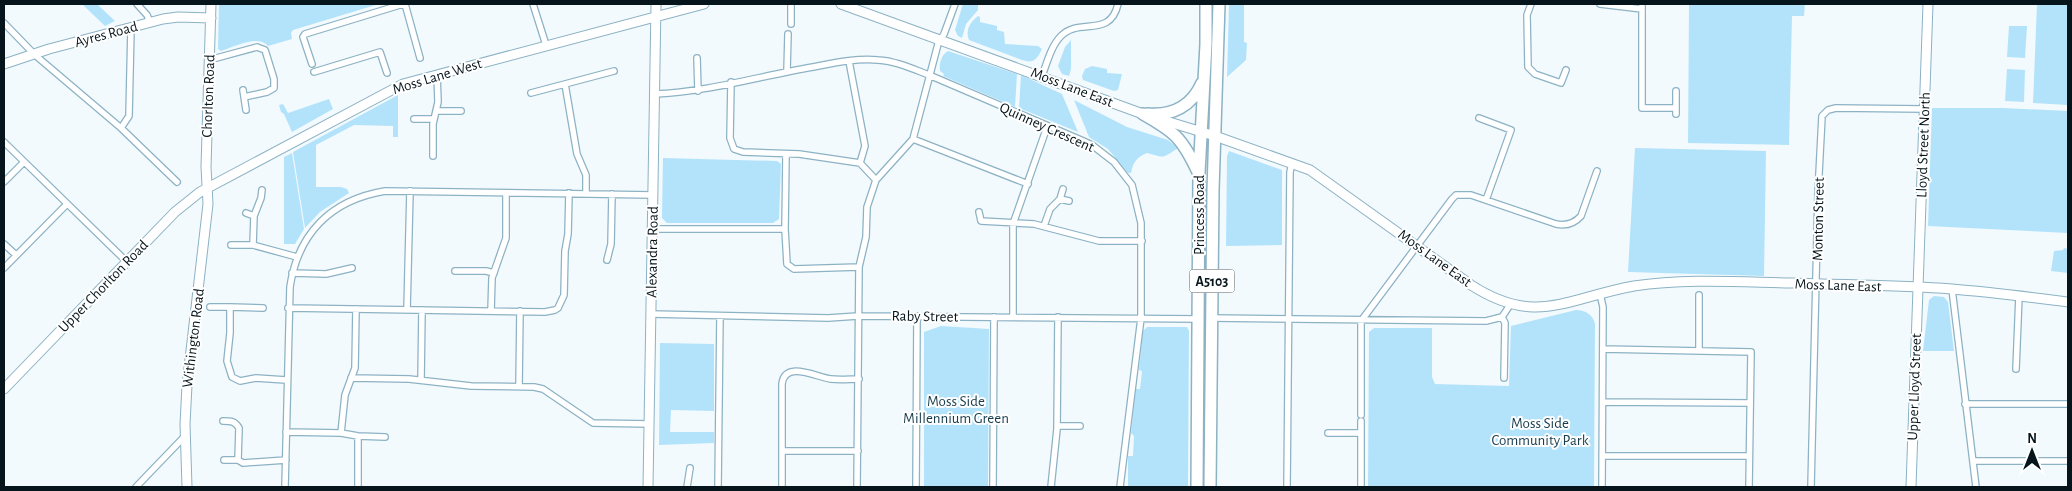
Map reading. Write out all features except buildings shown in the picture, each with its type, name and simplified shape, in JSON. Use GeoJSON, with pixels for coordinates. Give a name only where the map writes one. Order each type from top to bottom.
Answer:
{"type":"FeatureCollection","features":[{"type":"Feature","properties":{"kind":"highway","name":"Princess Road"},"geometry":{"type":"LineString","coordinates":[[1210,487],[1215,136],[1219,4]]}},
{"type":"Feature","properties":{"kind":"highway","name":"Princess Road"},"geometry":{"type":"LineString","coordinates":[[1197,487],[1199,173],[1204,78],[1205,6]]}},
{"type":"Feature","properties":{"kind":"highway"},"geometry":{"type":"LineString","coordinates":[[1143,114],[1165,114],[1181,108],[1195,96],[1204,78]]}},
{"type":"Feature","properties":{"kind":"highway"},"geometry":{"type":"LineString","coordinates":[[1143,114],[1174,133],[1183,142],[1199,173]]}},
{"type":"Feature","properties":{"kind":"main road","name":"Chorlton Road"},"geometry":{"type":"LineString","coordinates":[[207,189],[211,4]]}},
{"type":"Feature","properties":{"kind":"main road","name":"Alexandra Road"},"geometry":{"type":"LineString","coordinates":[[648,487],[656,4]]}},
{"type":"Feature","properties":{"kind":"main road"},"geometry":{"type":"LineString","coordinates":[[656,16],[704,4]]}},
{"type":"Feature","properties":{"kind":"main road","name":"Moss Lane East"},"geometry":{"type":"LineString","coordinates":[[841,4],[1143,114],[1215,136],[1310,170],[1486,295],[1510,305],[1534,308],[1560,305],[1634,286],[1692,281],[1918,287],[2068,302]]}},
{"type":"Feature","properties":{"kind":"main road","name":"Lloyd Street North"},"geometry":{"type":"LineString","coordinates":[[1918,287],[1928,4]]}},
{"type":"Feature","properties":{"kind":"main road","name":"Moss Lane West"},"geometry":{"type":"LineString","coordinates":[[207,189],[391,90],[437,74],[656,16]]}},
{"type":"Feature","properties":{"kind":"main road","name":"Ayres Road"},"geometry":{"type":"LineString","coordinates":[[4,64],[150,22],[178,17],[211,18]]}},
{"type":"Feature","properties":{"kind":"main road","name":"Upper Chorlton Road"},"geometry":{"type":"LineString","coordinates":[[4,389],[187,201],[207,189]]}},
{"type":"Feature","properties":{"kind":"main road","name":"Withington Road"},"geometry":{"type":"LineString","coordinates":[[187,487],[187,385],[207,209],[207,189]]}},
{"type":"Feature","properties":{"kind":"main road","name":"Upper Lloyd Street"},"geometry":{"type":"LineString","coordinates":[[1911,487],[1918,287]]}},
{"type":"Feature","properties":{"kind":"street"},"geometry":{"type":"LineString","coordinates":[[137,4],[147,15],[150,22]]}},
{"type":"Feature","properties":{"kind":"street"},"geometry":{"type":"LineString","coordinates":[[312,64],[303,38],[307,33],[404,4],[420,58]]}},
{"type":"Feature","properties":{"kind":"street"},"geometry":{"type":"LineString","coordinates":[[533,4],[546,45]]}},
{"type":"Feature","properties":{"kind":"street"},"geometry":{"type":"LineString","coordinates":[[790,24],[791,4]]}},
{"type":"Feature","properties":{"kind":"street"},"geometry":{"type":"LineString","coordinates":[[857,487],[859,267],[866,237],[867,207],[876,180],[913,139],[938,44],[954,4]]}},
{"type":"Feature","properties":{"kind":"street"},"geometry":{"type":"LineString","coordinates":[[1042,76],[1052,50],[1062,35],[1076,28],[1106,23],[1115,14],[1118,4]]}},
{"type":"Feature","properties":{"kind":"street"},"geometry":{"type":"LineString","coordinates":[[1531,4],[1527,15],[1528,67],[1535,74],[1561,83],[1566,70]]}},
{"type":"Feature","properties":{"kind":"street"},"geometry":{"type":"LineString","coordinates":[[1600,4],[1642,7],[1642,108],[1676,111],[1676,91]]}},
{"type":"Feature","properties":{"kind":"street"},"geometry":{"type":"LineString","coordinates":[[4,24],[35,55],[121,128],[178,182]]}},
{"type":"Feature","properties":{"kind":"street"},"geometry":{"type":"LineString","coordinates":[[121,128],[129,116],[131,28]]}},
{"type":"Feature","properties":{"kind":"street"},"geometry":{"type":"LineString","coordinates":[[787,71],[788,34]]}},
{"type":"Feature","properties":{"kind":"street"},"geometry":{"type":"LineString","coordinates":[[209,60],[257,47],[265,50],[274,79],[274,88],[266,92],[243,93],[246,110]]}},
{"type":"Feature","properties":{"kind":"street"},"geometry":{"type":"LineString","coordinates":[[314,72],[380,52],[387,73]]}},
{"type":"Feature","properties":{"kind":"street"},"geometry":{"type":"LineString","coordinates":[[697,58],[698,91]]}},
{"type":"Feature","properties":{"kind":"street","name":"Quinney Crescent"},"geometry":{"type":"LineString","coordinates":[[654,94],[698,91],[731,82],[787,71],[849,61],[879,60],[892,62],[929,75],[1092,145],[1114,162],[1132,185],[1141,223],[1142,241],[1141,318],[1120,487]]}},
{"type":"Feature","properties":{"kind":"street"},"geometry":{"type":"LineString","coordinates":[[849,61],[864,146],[860,162]]}},
{"type":"Feature","properties":{"kind":"street"},"geometry":{"type":"LineString","coordinates":[[531,92],[614,71]]}},
{"type":"Feature","properties":{"kind":"street"},"geometry":{"type":"LineString","coordinates":[[433,156],[437,74]]}},
{"type":"Feature","properties":{"kind":"street"},"geometry":{"type":"LineString","coordinates":[[731,82],[730,138],[731,146],[734,149],[744,152],[786,154],[860,162],[876,180]]}},
{"type":"Feature","properties":{"kind":"street"},"geometry":{"type":"LineString","coordinates":[[565,84],[577,154],[586,175],[586,194]]}},
{"type":"Feature","properties":{"kind":"street","name":"Monton Street"},"geometry":{"type":"LineString","coordinates":[[1811,487],[1818,184],[1822,116],[1828,110],[1836,108],[1924,109]]}},
{"type":"Feature","properties":{"kind":"street"},"geometry":{"type":"LineString","coordinates":[[436,111],[461,111]]}},
{"type":"Feature","properties":{"kind":"street"},"geometry":{"type":"LineString","coordinates":[[1479,118],[1510,130],[1486,200]]}},
{"type":"Feature","properties":{"kind":"street"},"geometry":{"type":"LineString","coordinates":[[414,119],[434,119]]}},
{"type":"Feature","properties":{"kind":"street"},"geometry":{"type":"LineString","coordinates":[[1013,317],[1012,224],[1047,127]]}},
{"type":"Feature","properties":{"kind":"street"},"geometry":{"type":"LineString","coordinates":[[913,139],[1028,184]]}},
{"type":"Feature","properties":{"kind":"street"},"geometry":{"type":"LineString","coordinates":[[4,142],[127,262]]}},
{"type":"Feature","properties":{"kind":"street"},"geometry":{"type":"LineString","coordinates":[[786,154],[786,260],[790,268],[859,267]]}},
{"type":"Feature","properties":{"kind":"street"},"geometry":{"type":"LineString","coordinates":[[4,182],[24,162]]}},
{"type":"Feature","properties":{"kind":"street"},"geometry":{"type":"LineString","coordinates":[[1287,487],[1290,172],[1292,163]]}},
{"type":"Feature","properties":{"kind":"street"},"geometry":{"type":"LineString","coordinates":[[1361,487],[1362,321],[1452,199],[1456,195],[1471,195],[1556,224],[1568,225],[1581,216],[1597,171]]}},
{"type":"Feature","properties":{"kind":"street"},"geometry":{"type":"LineString","coordinates":[[1044,226],[1050,209],[1060,199],[1063,189]]}},
{"type":"Feature","properties":{"kind":"street"},"geometry":{"type":"LineString","coordinates":[[253,246],[254,216],[262,190]]}},
{"type":"Feature","properties":{"kind":"street"},"geometry":{"type":"LineString","coordinates":[[285,487],[288,308],[292,272],[297,257],[313,230],[340,206],[368,194],[385,191],[653,195]]}},
{"type":"Feature","properties":{"kind":"street"},"geometry":{"type":"LineString","coordinates":[[408,310],[410,191]]}},
{"type":"Feature","properties":{"kind":"street"},"geometry":{"type":"LineString","coordinates":[[491,311],[491,284],[506,238],[506,193]]}},
{"type":"Feature","properties":{"kind":"street"},"geometry":{"type":"LineString","coordinates":[[288,308],[545,312],[555,310],[558,308],[564,295],[569,194]]}},
{"type":"Feature","properties":{"kind":"street"},"geometry":{"type":"LineString","coordinates":[[607,260],[611,244],[612,194]]}},
{"type":"Feature","properties":{"kind":"street"},"geometry":{"type":"LineString","coordinates":[[1060,199],[1069,201]]}},
{"type":"Feature","properties":{"kind":"street"},"geometry":{"type":"LineString","coordinates":[[4,268],[68,204]]}},
{"type":"Feature","properties":{"kind":"street"},"geometry":{"type":"LineString","coordinates":[[978,212],[981,221],[1034,224],[1099,241],[1142,241]]}},
{"type":"Feature","properties":{"kind":"street"},"geometry":{"type":"LineString","coordinates":[[246,213],[254,216]]}},
{"type":"Feature","properties":{"kind":"street"},"geometry":{"type":"LineString","coordinates":[[652,229],[785,230]]}},
{"type":"Feature","properties":{"kind":"street"},"geometry":{"type":"LineString","coordinates":[[4,244],[16,255]]}},
{"type":"Feature","properties":{"kind":"street"},"geometry":{"type":"LineString","coordinates":[[231,246],[253,246],[297,257]]}},
{"type":"Feature","properties":{"kind":"street"},"geometry":{"type":"LineString","coordinates":[[292,272],[326,274],[352,268]]}},
{"type":"Feature","properties":{"kind":"street"},"geometry":{"type":"LineString","coordinates":[[455,271],[486,271],[494,273]]}},
{"type":"Feature","properties":{"kind":"street"},"geometry":{"type":"LineString","coordinates":[[1952,289],[1976,487]]}},
{"type":"Feature","properties":{"kind":"street"},"geometry":{"type":"LineString","coordinates":[[1600,294],[1603,306],[1602,487]]}},
{"type":"Feature","properties":{"kind":"street"},"geometry":{"type":"LineString","coordinates":[[1699,295],[1699,351]]}},
{"type":"Feature","properties":{"kind":"street"},"geometry":{"type":"LineString","coordinates":[[2016,369],[2019,296]]}},
{"type":"Feature","properties":{"kind":"street"},"geometry":{"type":"LineString","coordinates":[[1212,318],[1486,321],[1502,317],[1510,305]]}},
{"type":"Feature","properties":{"kind":"street"},"geometry":{"type":"LineString","coordinates":[[210,307],[263,308]]}},
{"type":"Feature","properties":{"kind":"street"},"geometry":{"type":"LineString","coordinates":[[230,307],[227,361],[232,376],[240,381],[256,378],[286,380]]}},
{"type":"Feature","properties":{"kind":"street"},"geometry":{"type":"LineString","coordinates":[[341,433],[345,395],[355,368],[356,309]]}},
{"type":"Feature","properties":{"kind":"street"},"geometry":{"type":"LineString","coordinates":[[421,380],[422,310]]}},
{"type":"Feature","properties":{"kind":"street"},"geometry":{"type":"LineString","coordinates":[[519,386],[520,311]]}},
{"type":"Feature","properties":{"kind":"street","name":"Raby Street"},"geometry":{"type":"LineString","coordinates":[[651,314],[828,318],[918,316],[1199,319]]}},
{"type":"Feature","properties":{"kind":"street"},"geometry":{"type":"LineString","coordinates":[[718,487],[720,316]]}},
{"type":"Feature","properties":{"kind":"street"},"geometry":{"type":"LineString","coordinates":[[916,487],[918,316]]}},
{"type":"Feature","properties":{"kind":"street"},"geometry":{"type":"LineString","coordinates":[[993,487],[994,317]]}},
{"type":"Feature","properties":{"kind":"street"},"geometry":{"type":"LineString","coordinates":[[1502,317],[1505,323],[1504,378]]}},
{"type":"Feature","properties":{"kind":"street"},"geometry":{"type":"LineString","coordinates":[[1051,487],[1057,426],[1058,318]]}},
{"type":"Feature","properties":{"kind":"street"},"geometry":{"type":"LineString","coordinates":[[1603,349],[1751,352],[1748,487]]}},
{"type":"Feature","properties":{"kind":"street"},"geometry":{"type":"LineString","coordinates":[[782,487],[782,384],[784,377],[790,372],[797,371],[831,378],[859,379]]}},
{"type":"Feature","properties":{"kind":"street"},"geometry":{"type":"LineString","coordinates":[[351,378],[421,380],[471,386],[519,386],[543,389],[593,423],[650,424]]}},
{"type":"Feature","properties":{"kind":"street"},"geometry":{"type":"LineString","coordinates":[[1603,402],[1750,404]]}},
{"type":"Feature","properties":{"kind":"street"},"geometry":{"type":"LineString","coordinates":[[1965,404],[2068,404]]}},
{"type":"Feature","properties":{"kind":"street"},"geometry":{"type":"LineString","coordinates":[[223,421],[232,421],[239,428],[238,460]]}},
{"type":"Feature","properties":{"kind":"street"},"geometry":{"type":"LineString","coordinates":[[1057,426],[1080,426]]}},
{"type":"Feature","properties":{"kind":"street"},"geometry":{"type":"LineString","coordinates":[[286,432],[341,433],[385,437]]}},
{"type":"Feature","properties":{"kind":"street"},"geometry":{"type":"LineString","coordinates":[[1328,433],[1361,433]]}},
{"type":"Feature","properties":{"kind":"street"},"geometry":{"type":"LineString","coordinates":[[136,487],[186,436]]}},
{"type":"Feature","properties":{"kind":"street"},"geometry":{"type":"LineString","coordinates":[[358,436],[358,487]]}},
{"type":"Feature","properties":{"kind":"street"},"geometry":{"type":"LineString","coordinates":[[782,451],[858,451]]}},
{"type":"Feature","properties":{"kind":"street"},"geometry":{"type":"LineString","coordinates":[[1602,456],[1749,456]]}},
{"type":"Feature","properties":{"kind":"street"},"geometry":{"type":"LineString","coordinates":[[224,460],[238,460],[243,463],[286,460]]}},
{"type":"Feature","properties":{"kind":"street"},"geometry":{"type":"LineString","coordinates":[[1973,461],[2068,461]]}},
{"type":"Feature","properties":{"kind":"street"},"geometry":{"type":"LineString","coordinates":[[687,487],[690,468]]}},
{"type":"Feature","properties":{"kind":"green space"},"geometry":{"type":"Polygon","coordinates":[[[82,4],[97,4],[115,21],[105,26],[82,4]]]}},
{"type":"Feature","properties":{"kind":"green space"},"geometry":{"type":"Polygon","coordinates":[[[219,4],[379,4],[293,30],[291,33],[292,39],[268,46],[258,41],[252,41],[221,51],[218,49],[219,4]]]}},
{"type":"Feature","properties":{"kind":"green space"},"geometry":{"type":"Polygon","coordinates":[[[963,4],[978,4],[978,10],[966,24],[962,38],[958,36],[955,30],[963,4]]]}},
{"type":"Feature","properties":{"kind":"green space"},"geometry":{"type":"Polygon","coordinates":[[[1229,4],[1244,4],[1244,42],[1247,43],[1246,60],[1227,77],[1229,4]]]}},
{"type":"Feature","properties":{"kind":"green space"},"geometry":{"type":"Polygon","coordinates":[[[1689,4],[1805,4],[1804,16],[1792,16],[1789,145],[1688,143],[1689,4]]]}},
{"type":"Feature","properties":{"kind":"green space"},"geometry":{"type":"Polygon","coordinates":[[[2037,4],[2068,4],[2068,105],[2033,103],[2037,4]]]}},
{"type":"Feature","properties":{"kind":"green space"},"geometry":{"type":"Polygon","coordinates":[[[978,16],[980,17],[980,22],[997,26],[997,30],[1004,32],[1005,44],[1038,46],[1042,49],[1038,56],[1035,60],[1026,61],[969,40],[969,27],[978,16]]]}},
{"type":"Feature","properties":{"kind":"green space"},"geometry":{"type":"Polygon","coordinates":[[[2009,26],[2027,26],[2025,58],[2007,57],[2009,26]]]}},
{"type":"Feature","properties":{"kind":"green space"},"geometry":{"type":"Polygon","coordinates":[[[1071,40],[1071,69],[1069,76],[1062,74],[1058,66],[1065,47],[1071,40]]]}},
{"type":"Feature","properties":{"kind":"green space"},"geometry":{"type":"Polygon","coordinates":[[[948,51],[1017,74],[1015,107],[943,76],[944,74],[940,71],[940,63],[942,57],[948,51]]]}},
{"type":"Feature","properties":{"kind":"green space"},"geometry":{"type":"Polygon","coordinates":[[[1092,66],[1107,69],[1107,73],[1122,74],[1118,90],[1114,91],[1083,80],[1082,76],[1085,69],[1092,66]]]}},
{"type":"Feature","properties":{"kind":"green space"},"geometry":{"type":"Polygon","coordinates":[[[2007,69],[2025,70],[2024,102],[2005,101],[2007,69]]]}},
{"type":"Feature","properties":{"kind":"green space"},"geometry":{"type":"Polygon","coordinates":[[[1021,75],[1062,94],[1078,132],[1019,108],[1021,75]]]}},
{"type":"Feature","properties":{"kind":"green space"},"geometry":{"type":"Polygon","coordinates":[[[398,95],[398,137],[393,137],[393,126],[354,125],[316,145],[316,187],[341,187],[347,189],[349,193],[320,212],[305,228],[293,152],[398,95]]]}},
{"type":"Feature","properties":{"kind":"green space"},"geometry":{"type":"Polygon","coordinates":[[[329,99],[333,109],[292,132],[279,105],[283,104],[288,113],[329,99]]]}},
{"type":"Feature","properties":{"kind":"green space"},"geometry":{"type":"Polygon","coordinates":[[[1074,100],[1127,127],[1168,140],[1178,148],[1163,156],[1147,153],[1136,160],[1131,173],[1128,173],[1108,149],[1089,137],[1074,100]]]}},
{"type":"Feature","properties":{"kind":"green space"},"geometry":{"type":"Polygon","coordinates":[[[1932,108],[2003,108],[2068,111],[2068,233],[1928,226],[1932,108]]]}},
{"type":"Feature","properties":{"kind":"green space"},"geometry":{"type":"Polygon","coordinates":[[[1635,148],[1766,151],[1764,276],[1628,272],[1635,148]]]}},
{"type":"Feature","properties":{"kind":"green space"},"geometry":{"type":"Polygon","coordinates":[[[1229,151],[1282,170],[1282,245],[1226,246],[1227,156],[1229,151]]]}},
{"type":"Feature","properties":{"kind":"green space"},"geometry":{"type":"Polygon","coordinates":[[[292,153],[304,229],[295,244],[284,244],[284,157],[292,153]]]}},
{"type":"Feature","properties":{"kind":"green space"},"geometry":{"type":"Polygon","coordinates":[[[663,158],[777,161],[781,164],[779,219],[773,223],[667,223],[662,218],[663,158]]]}},
{"type":"Feature","properties":{"kind":"green space"},"geometry":{"type":"Polygon","coordinates":[[[2064,248],[2068,249],[2068,273],[2051,271],[2054,251],[2063,250],[2064,248]]]}},
{"type":"Feature","properties":{"kind":"green space"},"geometry":{"type":"Polygon","coordinates":[[[1934,296],[1944,297],[1948,302],[1954,351],[1923,351],[1929,300],[1934,296]]]}},
{"type":"Feature","properties":{"kind":"green space","name":"Moss Side Community Park"},"geometry":{"type":"Polygon","coordinates":[[[1576,310],[1588,314],[1593,318],[1595,324],[1594,487],[1368,487],[1369,332],[1374,328],[1432,328],[1432,377],[1435,384],[1509,386],[1511,326],[1576,310]]]}},
{"type":"Feature","properties":{"kind":"green space","name":"Moss Side Millennium Green"},"geometry":{"type":"Polygon","coordinates":[[[941,326],[989,329],[988,487],[924,487],[924,332],[941,326]]]}},
{"type":"Feature","properties":{"kind":"green space"},"geometry":{"type":"Polygon","coordinates":[[[1147,327],[1187,327],[1189,331],[1188,487],[1128,487],[1128,456],[1133,456],[1134,436],[1131,433],[1136,389],[1140,389],[1142,371],[1139,370],[1143,331],[1147,327]]]}},
{"type":"Feature","properties":{"kind":"green space"},"geometry":{"type":"Polygon","coordinates":[[[660,343],[714,344],[714,411],[671,410],[670,432],[714,432],[714,443],[659,445],[660,343]]]}}]}
